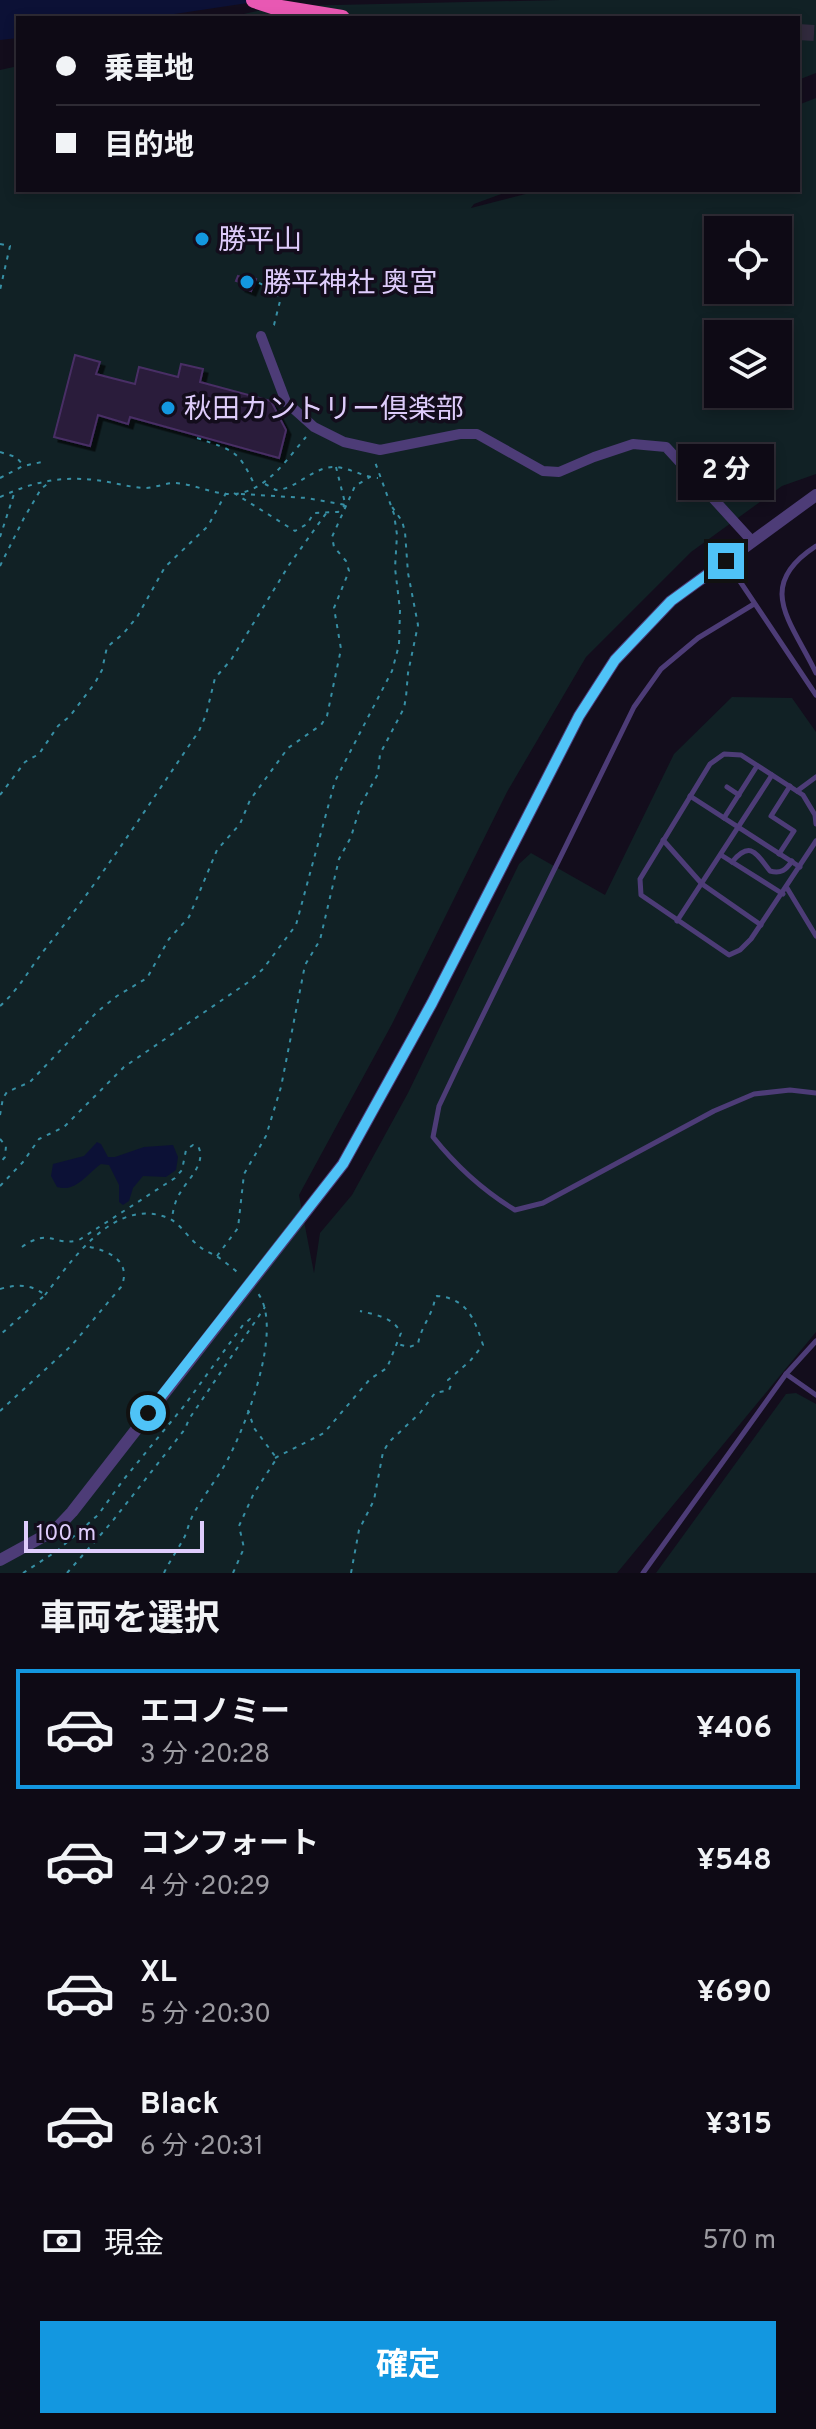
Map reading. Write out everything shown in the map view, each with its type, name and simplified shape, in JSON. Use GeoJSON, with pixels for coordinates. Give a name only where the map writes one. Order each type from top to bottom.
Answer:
{"type":"FeatureCollection","features":[{"type":"Feature","properties":{"kind":"highway"},"geometry":{"type":"LineString","coordinates":[[254,0],[275,7],[330,16]]}},
{"type":"Feature","properties":{"kind":"street"},"geometry":{"type":"LineString","coordinates":[[261,336],[286,402],[314,427],[344,442],[380,450],[460,434],[477,434],[543,471],[559,472],[633,444],[666,447],[752,541]]}},
{"type":"Feature","properties":{"kind":"street"},"geometry":{"type":"LineString","coordinates":[[0,1560],[55,1530],[72,1512],[343,1164],[424,1017],[579,716],[615,660],[671,601],[816,495]]}},
{"type":"Feature","properties":{"kind":"lane"},"geometry":{"type":"LineString","coordinates":[[816,546],[799,556],[782,579],[780,598],[816,673]]}},
{"type":"Feature","properties":{"kind":"lane"},"geometry":{"type":"LineString","coordinates":[[726,561],[816,695]]}},
{"type":"Feature","properties":{"kind":"lane"},"geometry":{"type":"LineString","coordinates":[[754,604],[698,638],[661,669],[634,707],[439,1106],[433,1137],[459,1169],[490,1196],[515,1210],[543,1203],[714,1111],[754,1094],[790,1090],[816,1093]]}},
{"type":"Feature","properties":{"kind":"lane"},"geometry":{"type":"LineString","coordinates":[[816,824],[815,815],[803,795],[741,755],[724,754],[710,764],[640,879],[641,895],[729,955],[740,950],[761,925],[816,841]]}},
{"type":"Feature","properties":{"kind":"lane"},"geometry":{"type":"LineString","coordinates":[[724,818],[757,766]]}},
{"type":"Feature","properties":{"kind":"lane"},"geometry":{"type":"LineString","coordinates":[[677,921],[772,775]]}},
{"type":"Feature","properties":{"kind":"lane"},"geometry":{"type":"LineString","coordinates":[[797,791],[816,777]]}},
{"type":"Feature","properties":{"kind":"lane"},"geometry":{"type":"LineString","coordinates":[[779,854],[794,831],[771,816],[790,786]]}},
{"type":"Feature","properties":{"kind":"lane"},"geometry":{"type":"LineString","coordinates":[[727,787],[739,795]]}},
{"type":"Feature","properties":{"kind":"lane"},"geometry":{"type":"LineString","coordinates":[[690,796],[800,867]]}},
{"type":"Feature","properties":{"kind":"lane"},"geometry":{"type":"LineString","coordinates":[[663,840],[702,884],[761,925]]}},
{"type":"Feature","properties":{"kind":"lane"},"geometry":{"type":"LineString","coordinates":[[732,862],[740,852],[756,852],[770,871],[777,873],[787,869],[792,861]]}},
{"type":"Feature","properties":{"kind":"lane"},"geometry":{"type":"LineString","coordinates":[[721,855],[785,891],[816,936]]}},
{"type":"Feature","properties":{"kind":"lane"},"geometry":{"type":"LineString","coordinates":[[643,1573],[786,1374],[816,1341]]}},
{"type":"Feature","properties":{"kind":"lane"},"geometry":{"type":"LineString","coordinates":[[786,1374],[816,1395]]}},
{"type":"Feature","properties":{"kind":"path"},"geometry":{"type":"LineString","coordinates":[[0,244],[10,246],[0,290]]}},
{"type":"Feature","properties":{"kind":"path"},"geometry":{"type":"LineString","coordinates":[[259,283],[274,290],[280,301],[274,325],[261,336]]}},
{"type":"Feature","properties":{"kind":"path"},"geometry":{"type":"LineString","coordinates":[[240,493],[263,483],[314,427]]}},
{"type":"Feature","properties":{"kind":"path"},"geometry":{"type":"LineString","coordinates":[[197,438],[234,451],[244,461],[255,487]]}},
{"type":"Feature","properties":{"kind":"path"},"geometry":{"type":"LineString","coordinates":[[0,1186],[39,1139],[64,1127],[124,1067],[263,969],[296,925],[335,781],[392,671],[399,645],[400,610],[395,568],[397,535],[394,514],[379,478],[374,449]]}},
{"type":"Feature","properties":{"kind":"path"},"geometry":{"type":"LineString","coordinates":[[0,452],[16,457],[24,466]]}},
{"type":"Feature","properties":{"kind":"path"},"geometry":{"type":"LineString","coordinates":[[0,478],[24,466],[42,462]]}},
{"type":"Feature","properties":{"kind":"path"},"geometry":{"type":"LineString","coordinates":[[263,483],[276,490],[283,489],[327,467],[379,478]]}},
{"type":"Feature","properties":{"kind":"path"},"geometry":{"type":"LineString","coordinates":[[336,467],[346,505]]}},
{"type":"Feature","properties":{"kind":"path"},"geometry":{"type":"LineString","coordinates":[[0,1115],[7,1092],[30,1082],[97,1012],[147,978],[169,939],[189,917],[217,850],[240,824],[250,800],[288,748],[321,725],[327,716],[341,649],[334,608],[349,571],[346,561],[334,547],[332,537],[355,486],[370,477]]}},
{"type":"Feature","properties":{"kind":"path"},"geometry":{"type":"LineString","coordinates":[[0,497],[29,484],[52,480],[94,480],[147,488],[175,483],[205,491],[256,497],[307,498],[346,505]]}},
{"type":"Feature","properties":{"kind":"path"},"geometry":{"type":"LineString","coordinates":[[0,566],[29,508],[41,489],[52,480]]}},
{"type":"Feature","properties":{"kind":"path"},"geometry":{"type":"LineString","coordinates":[[0,537],[15,490]]}},
{"type":"Feature","properties":{"kind":"path"},"geometry":{"type":"LineString","coordinates":[[0,795],[25,762],[39,754],[58,726],[70,716],[95,683],[102,670],[107,647],[137,617],[165,567],[208,526],[226,493]]}},
{"type":"Feature","properties":{"kind":"path"},"geometry":{"type":"LineString","coordinates":[[233,493],[295,531],[307,524],[314,513],[338,512],[346,505]]}},
{"type":"Feature","properties":{"kind":"path"},"geometry":{"type":"LineString","coordinates":[[217,1256],[238,1228],[244,1174],[266,1136],[272,1118],[305,965],[320,940],[339,859],[351,837],[361,804],[378,774],[380,754],[404,708],[418,625],[408,573],[405,532],[402,521],[389,503]]}},
{"type":"Feature","properties":{"kind":"path"},"geometry":{"type":"LineString","coordinates":[[0,1006],[20,988],[41,954],[80,906],[199,731],[215,678],[231,660],[289,565],[327,512]]}},
{"type":"Feature","properties":{"kind":"path"},"geometry":{"type":"LineString","coordinates":[[0,1139],[6,1146],[5,1157],[0,1163]]}},
{"type":"Feature","properties":{"kind":"path"},"geometry":{"type":"LineString","coordinates":[[22,1247],[47,1236],[72,1242],[79,1240],[175,1178],[182,1170],[186,1150],[193,1145],[198,1146],[202,1151],[200,1163],[178,1197],[172,1219]]}},
{"type":"Feature","properties":{"kind":"path"},"geometry":{"type":"LineString","coordinates":[[0,1335],[45,1295],[83,1246],[102,1231],[137,1215],[156,1214],[172,1219],[202,1250],[217,1256],[244,1278]]}},
{"type":"Feature","properties":{"kind":"path"},"geometry":{"type":"LineString","coordinates":[[0,1411],[72,1345],[121,1287],[126,1277],[116,1257],[107,1251],[83,1246]]}},
{"type":"Feature","properties":{"kind":"path"},"geometry":{"type":"LineString","coordinates":[[0,1289],[18,1284],[37,1289],[45,1295]]}},
{"type":"Feature","properties":{"kind":"path"},"geometry":{"type":"LineString","coordinates":[[164,1573],[192,1515],[226,1463],[241,1432],[266,1351],[268,1322],[264,1300],[257,1291]]}},
{"type":"Feature","properties":{"kind":"path"},"geometry":{"type":"LineString","coordinates":[[351,1573],[359,1530],[374,1500],[383,1452],[437,1391],[444,1393],[449,1390],[451,1385],[448,1380],[483,1345],[471,1312],[461,1303],[437,1296],[434,1308],[421,1327],[418,1344],[409,1347],[397,1344]]}},
{"type":"Feature","properties":{"kind":"path"},"geometry":{"type":"LineString","coordinates":[[67,1573],[185,1429],[265,1307]]}},
{"type":"Feature","properties":{"kind":"path"},"geometry":{"type":"LineString","coordinates":[[233,1573],[244,1548],[239,1526],[254,1493],[272,1469],[275,1458],[324,1433],[370,1379],[387,1368],[401,1333],[390,1319],[360,1311]]}},
{"type":"Feature","properties":{"kind":"path"},"geometry":{"type":"LineString","coordinates":[[23,1573],[57,1551],[98,1515],[243,1325],[250,1319],[253,1321]]}},
{"type":"Feature","properties":{"kind":"path"},"geometry":{"type":"LineString","coordinates":[[248,1409],[254,1428],[275,1458]]}},
{"type":"Feature","properties":{"kind":"shaded area"},"geometry":{"type":"Polygon","coordinates":[[[0,0],[267,0],[161,16],[16,16],[16,38],[0,40],[0,0]]]}},
{"type":"Feature","properties":{"kind":"shaded area"},"geometry":{"type":"Polygon","coordinates":[[[560,0],[816,0],[816,73],[800,79],[800,16],[235,16],[293,6],[560,0]]]}},
{"type":"Feature","properties":{"kind":"shaded area","name":"秋田カントリー倶楽部"},"geometry":{"type":"Polygon","coordinates":[[[16,66],[16,192],[507,192],[474,204],[471,208],[533,192],[800,192],[800,104],[816,98],[816,474],[782,486],[691,552],[586,657],[507,792],[392,1024],[299,1195],[314,1273],[320,1233],[352,1195],[408,1093],[519,864],[531,853],[605,895],[674,754],[732,697],[792,698],[816,732],[816,1332],[617,1573],[0,1573],[0,70],[16,66]]]}},
{"type":"Feature","properties":{"kind":"shaded area"},"geometry":{"type":"Polygon","coordinates":[[[97,1142],[108,1157],[144,1147],[173,1145],[178,1157],[176,1170],[166,1177],[143,1176],[133,1188],[129,1201],[123,1205],[119,1202],[119,1185],[109,1165],[101,1164],[70,1187],[57,1187],[51,1176],[53,1164],[84,1156],[97,1142]]]}},
{"type":"Feature","properties":{"kind":"shaded area"},"geometry":{"type":"Polygon","coordinates":[[[796,1393],[816,1404],[816,1573],[656,1573],[786,1394],[796,1393]]]}},
{"type":"Feature","properties":{"kind":"building","name":"勝平神社 奥宮"},"geometry":{"type":"Polygon","coordinates":[[[245,275],[256,279],[251,291],[236,281],[238,276],[244,278],[245,275]]]}},
{"type":"Feature","properties":{"kind":"building","name":"秋田カントリー倶楽部"},"geometry":{"type":"Polygon","coordinates":[[[75,355],[100,362],[96,374],[135,384],[139,367],[178,377],[181,364],[203,369],[200,382],[271,401],[286,430],[279,458],[130,417],[128,424],[98,415],[90,446],[54,437],[75,355]]]}},
{"type":"Feature","properties":{"kind":"tunnel"},"geometry":{"type":"LineString","coordinates":[[800,32],[816,33]]}},
{"type":"Feature","properties":{"kind":"place","name":"勝平山"},"geometry":{"type":"Point","coordinates":[202,239]}},
{"type":"Feature","properties":{"kind":"place","name":"勝平神社 奥宮"},"geometry":{"type":"Point","coordinates":[247,282]}},
{"type":"Feature","properties":{"kind":"place","name":"秋田カントリー倶楽部"},"geometry":{"type":"Point","coordinates":[168,408]}},
{"type":"Feature","properties":{"kind":"route"},"geometry":{"type":"LineString","coordinates":[[148,1413],[343,1164],[432,1003],[579,716],[615,660],[671,601],[726,561]]}}]}
